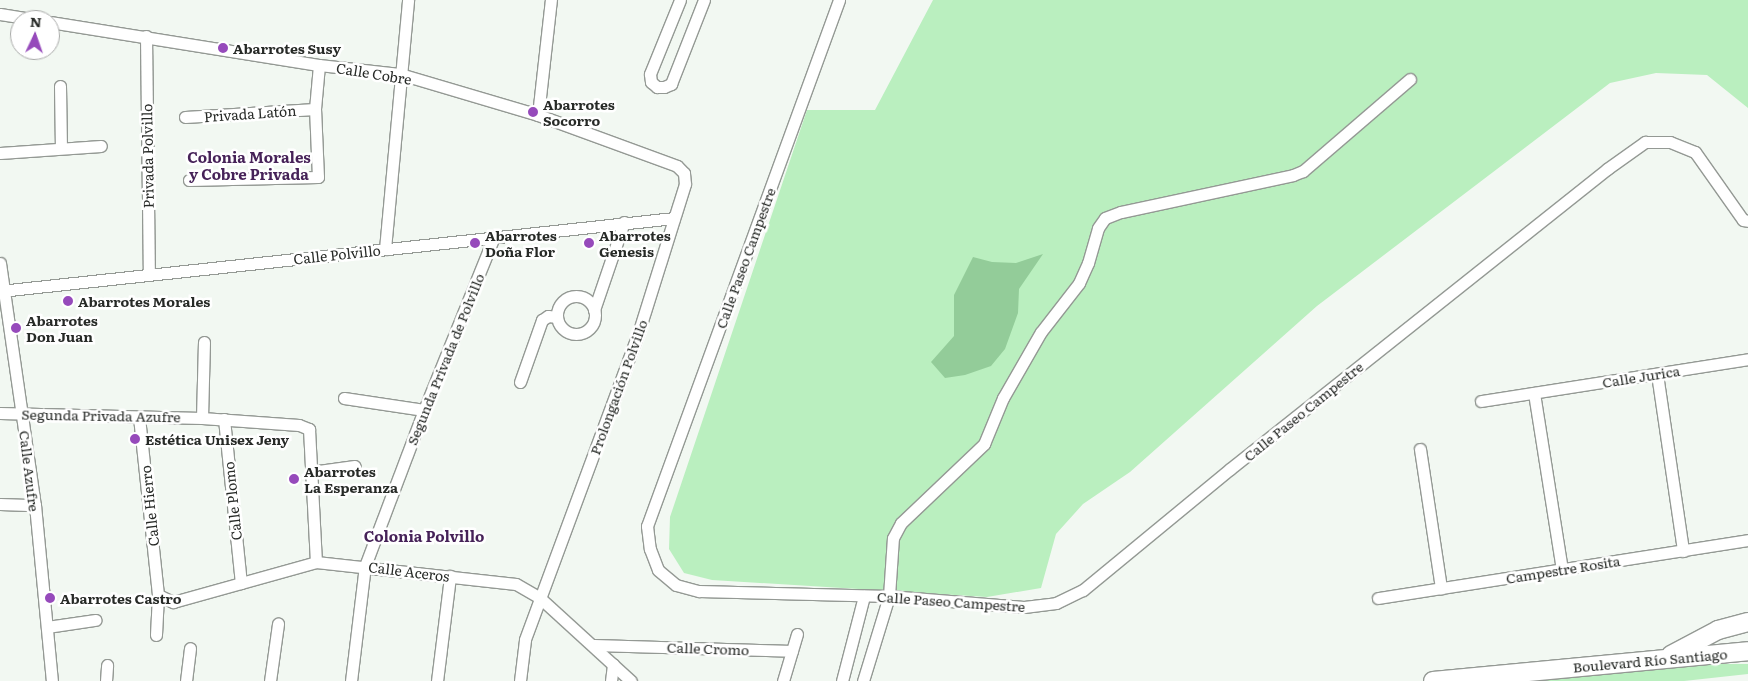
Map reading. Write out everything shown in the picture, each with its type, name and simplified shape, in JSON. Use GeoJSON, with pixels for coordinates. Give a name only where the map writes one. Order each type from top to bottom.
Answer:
{"type":"FeatureCollection","features":[{"type":"Feature","properties":{"kind":"main road"},"geometry":{"type":"LineString","coordinates":[[1664,658],[1718,630],[1748,622]]}},
{"type":"Feature","properties":{"kind":"main road","name":"Boulevard Río Santiago"},"geometry":{"type":"LineString","coordinates":[[1433,681],[1748,651]]}},
{"type":"Feature","properties":{"kind":"street"},"geometry":{"type":"LineString","coordinates":[[385,249],[408,0]]}},
{"type":"Feature","properties":{"kind":"street"},"geometry":{"type":"LineString","coordinates":[[538,115],[551,0]]}},
{"type":"Feature","properties":{"kind":"street"},"geometry":{"type":"LineString","coordinates":[[680,0],[650,74],[651,82],[657,87],[671,84],[704,0]]}},
{"type":"Feature","properties":{"kind":"street","name":"Calle Paseo Campestre"},"geometry":{"type":"LineString","coordinates":[[839,0],[647,526],[650,549],[658,570],[676,585],[699,590],[889,596],[1024,607],[1056,603],[1083,590],[1238,463],[1607,169],[1645,142],[1670,142],[1695,152],[1743,220],[1748,221]]}},
{"type":"Feature","properties":{"kind":"street","name":"Calle Cobre"},"geometry":{"type":"LineString","coordinates":[[60,23],[318,65],[400,74],[538,115],[677,166],[684,173]]}},
{"type":"Feature","properties":{"kind":"street","name":"Privada Polvillo"},"geometry":{"type":"LineString","coordinates":[[146,36],[148,275]]}},
{"type":"Feature","properties":{"kind":"street"},"geometry":{"type":"LineString","coordinates":[[189,180],[318,177],[315,109],[318,65]]}},
{"type":"Feature","properties":{"kind":"street"},"geometry":{"type":"LineString","coordinates":[[863,681],[889,596],[893,538],[901,523],[984,444],[1004,398],[1041,332],[1079,282],[1088,263],[1098,228],[1105,218],[1121,212],[1293,175],[1303,171],[1410,79]]}},
{"type":"Feature","properties":{"kind":"street"},"geometry":{"type":"LineString","coordinates":[[60,86],[61,148]]}},
{"type":"Feature","properties":{"kind":"street","name":"Privada Latón"},"geometry":{"type":"LineString","coordinates":[[185,117],[315,109]]}},
{"type":"Feature","properties":{"kind":"street"},"geometry":{"type":"LineString","coordinates":[[0,153],[100,146]]}},
{"type":"Feature","properties":{"kind":"street","name":"Prolongación Polvillo"},"geometry":{"type":"LineString","coordinates":[[520,681],[525,640],[639,332],[685,184],[684,173]]}},
{"type":"Feature","properties":{"kind":"street","name":"Calle Polvillo"},"geometry":{"type":"LineString","coordinates":[[1,291],[674,218]]}},
{"type":"Feature","properties":{"kind":"street"},"geometry":{"type":"LineString","coordinates":[[594,310],[586,300],[574,297],[568,298],[560,306],[557,317],[566,331],[579,334],[585,332],[593,323],[594,310],[624,222]]}},
{"type":"Feature","properties":{"kind":"street","name":"Segunda Privada de Polvillo"},"geometry":{"type":"LineString","coordinates":[[351,681],[365,566],[424,410],[494,237]]}},
{"type":"Feature","properties":{"kind":"street","name":"Calle Azufre"},"geometry":{"type":"LineString","coordinates":[[0,263],[1,291],[23,413],[35,505],[52,681]]}},
{"type":"Feature","properties":{"kind":"street"},"geometry":{"type":"LineString","coordinates":[[520,382],[542,320],[548,316],[557,317]]}},
{"type":"Feature","properties":{"kind":"street"},"geometry":{"type":"LineString","coordinates":[[202,418],[204,342]]}},
{"type":"Feature","properties":{"kind":"street","name":"Calle Jurica"},"geometry":{"type":"LineString","coordinates":[[1481,401],[1748,359]]}},
{"type":"Feature","properties":{"kind":"street"},"geometry":{"type":"LineString","coordinates":[[1657,374],[1683,551]]}},
{"type":"Feature","properties":{"kind":"street"},"geometry":{"type":"LineString","coordinates":[[1534,393],[1562,569]]}},
{"type":"Feature","properties":{"kind":"street"},"geometry":{"type":"LineString","coordinates":[[344,398],[424,410]]}},
{"type":"Feature","properties":{"kind":"street","name":"Segunda Privada Azufre"},"geometry":{"type":"LineString","coordinates":[[0,413],[202,418],[300,424],[309,429],[311,472]]}},
{"type":"Feature","properties":{"kind":"street","name":"Calle Hierro"},"geometry":{"type":"LineString","coordinates":[[139,416],[158,595],[156,635]]}},
{"type":"Feature","properties":{"kind":"street","name":"Calle Plomo"},"geometry":{"type":"LineString","coordinates":[[224,419],[241,583]]}},
{"type":"Feature","properties":{"kind":"street"},"geometry":{"type":"LineString","coordinates":[[1420,449],[1441,588]]}},
{"type":"Feature","properties":{"kind":"street"},"geometry":{"type":"LineString","coordinates":[[316,562],[311,472],[355,466]]}},
{"type":"Feature","properties":{"kind":"street"},"geometry":{"type":"LineString","coordinates":[[0,504],[35,505]]}},
{"type":"Feature","properties":{"kind":"street","name":"Campestre Rosita"},"geometry":{"type":"LineString","coordinates":[[1378,598],[1748,540]]}},
{"type":"Feature","properties":{"kind":"street","name":"Calle Aceros"},"geometry":{"type":"LineString","coordinates":[[158,595],[173,602],[316,562],[516,584],[540,598],[594,645],[631,681]]}},
{"type":"Feature","properties":{"kind":"street"},"geometry":{"type":"LineString","coordinates":[[437,681],[450,576]]}},
{"type":"Feature","properties":{"kind":"street"},"geometry":{"type":"LineString","coordinates":[[842,681],[864,596]]}},
{"type":"Feature","properties":{"kind":"street"},"geometry":{"type":"LineString","coordinates":[[47,627],[95,620]]}},
{"type":"Feature","properties":{"kind":"street"},"geometry":{"type":"LineString","coordinates":[[270,681],[278,624]]}},
{"type":"Feature","properties":{"kind":"street"},"geometry":{"type":"LineString","coordinates":[[784,681],[797,634]]}},
{"type":"Feature","properties":{"kind":"street","name":"Calle Cromo"},"geometry":{"type":"LineString","coordinates":[[594,645],[792,651]]}},
{"type":"Feature","properties":{"kind":"street"},"geometry":{"type":"LineString","coordinates":[[186,681],[190,648]]}},
{"type":"Feature","properties":{"kind":"street"},"geometry":{"type":"LineString","coordinates":[[611,681],[613,664]]}},
{"type":"Feature","properties":{"kind":"street"},"geometry":{"type":"LineString","coordinates":[[106,681],[107,665]]}},
{"type":"Feature","properties":{"kind":"shaded area"},"geometry":{"type":"Polygon","coordinates":[[[933,0],[1748,0],[1748,108],[1707,75],[1656,73],[1610,83],[1317,306],[1130,472],[1083,504],[1056,534],[1041,588],[987,597],[712,580],[684,573],[669,549],[670,517],[807,110],[875,110],[933,0]]]}},
{"type":"Feature","properties":{"kind":"shaded area"},"geometry":{"type":"Polygon","coordinates":[[[1043,254],[1019,289],[1018,313],[1005,349],[991,366],[965,375],[945,378],[931,362],[954,336],[954,295],[973,257],[992,262],[1016,263],[1043,254]]]}},
{"type":"Feature","properties":{"kind":"shaded area"},"geometry":{"type":"Polygon","coordinates":[[[1701,664],[1748,664],[1748,674],[1684,681],[1512,681],[1701,664]]]}},
{"type":"Feature","properties":{"kind":"place","name":"Abarrotes Susy"},"geometry":{"type":"Point","coordinates":[223,48]}},
{"type":"Feature","properties":{"kind":"place","name":"Abarrotes Socorro"},"geometry":{"type":"Point","coordinates":[533,112]}},
{"type":"Feature","properties":{"kind":"place","name":"Abarrotes Doña Flor"},"geometry":{"type":"Point","coordinates":[475,243]}},
{"type":"Feature","properties":{"kind":"place","name":"Abarrotes Genesis"},"geometry":{"type":"Point","coordinates":[589,243]}},
{"type":"Feature","properties":{"kind":"place","name":"Abarrotes Morales"},"geometry":{"type":"Point","coordinates":[68,301]}},
{"type":"Feature","properties":{"kind":"place","name":"Abarrotes Don Juan"},"geometry":{"type":"Point","coordinates":[16,328]}},
{"type":"Feature","properties":{"kind":"place","name":"Estética Unisex Jeny"},"geometry":{"type":"Point","coordinates":[135,439]}},
{"type":"Feature","properties":{"kind":"place","name":"Abarrotes La Esperanza"},"geometry":{"type":"Point","coordinates":[294,479]}},
{"type":"Feature","properties":{"kind":"place","name":"Abarrotes Castro"},"geometry":{"type":"Point","coordinates":[50,598]}},
{"type":"Feature","properties":{"kind":"district","name":"Colonia Morales y Cobre Privada"},"geometry":{"type":"Point","coordinates":[249,164]}},
{"type":"Feature","properties":{"kind":"district","name":"Colonia Polvillo"},"geometry":{"type":"Point","coordinates":[424,536]}}]}
